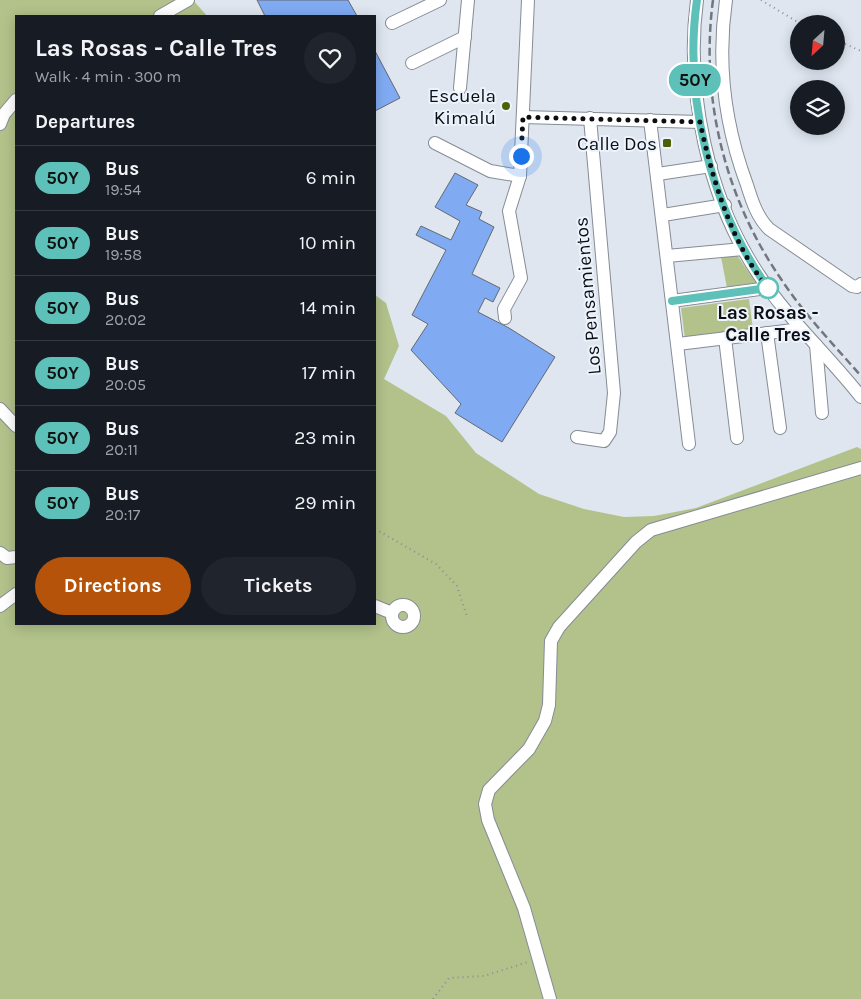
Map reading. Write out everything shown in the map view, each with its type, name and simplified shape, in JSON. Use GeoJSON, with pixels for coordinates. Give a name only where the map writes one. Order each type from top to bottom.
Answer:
{"type":"FeatureCollection","features":[{"type":"Feature","properties":{"kind":"street"},"geometry":{"type":"LineString","coordinates":[[162,15],[188,0]]}},
{"type":"Feature","properties":{"kind":"street"},"geometry":{"type":"LineString","coordinates":[[392,23],[440,0]]}},
{"type":"Feature","properties":{"kind":"street"},"geometry":{"type":"LineString","coordinates":[[460,88],[468,0]]}},
{"type":"Feature","properties":{"kind":"street"},"geometry":{"type":"LineString","coordinates":[[505,318],[504,309],[521,278],[509,211],[520,176],[528,0]]}},
{"type":"Feature","properties":{"kind":"street"},"geometry":{"type":"LineString","coordinates":[[697,0],[694,65],[700,122],[711,166],[725,206],[743,249],[768,288],[801,329],[861,397]]}},
{"type":"Feature","properties":{"kind":"street"},"geometry":{"type":"LineString","coordinates":[[726,0],[722,61],[730,129],[737,158],[756,210],[762,222],[776,234],[852,286],[857,287],[861,284]]}},
{"type":"Feature","properties":{"kind":"street"},"geometry":{"type":"LineString","coordinates":[[412,63],[465,37]]}},
{"type":"Feature","properties":{"kind":"street"},"geometry":{"type":"LineString","coordinates":[[0,124],[4,114],[15,101]]}},
{"type":"Feature","properties":{"kind":"street"},"geometry":{"type":"LineString","coordinates":[[523,117],[700,122]]}},
{"type":"Feature","properties":{"kind":"street","name":"Los Pensamientos"},"geometry":{"type":"LineString","coordinates":[[577,437],[604,441],[610,432],[614,393],[590,118]]}},
{"type":"Feature","properties":{"kind":"street"},"geometry":{"type":"LineString","coordinates":[[650,120],[663,215],[688,444]]}},
{"type":"Feature","properties":{"kind":"street"},"geometry":{"type":"LineString","coordinates":[[435,143],[490,170],[520,176]]}},
{"type":"Feature","properties":{"kind":"street"},"geometry":{"type":"LineString","coordinates":[[658,174],[711,166]]}},
{"type":"Feature","properties":{"kind":"street"},"geometry":{"type":"LineString","coordinates":[[663,215],[725,206]]}},
{"type":"Feature","properties":{"kind":"street"},"geometry":{"type":"LineString","coordinates":[[667,256],[743,249]]}},
{"type":"Feature","properties":{"kind":"street"},"geometry":{"type":"LineString","coordinates":[[672,301],[768,288]]}},
{"type":"Feature","properties":{"kind":"street"},"geometry":{"type":"LineString","coordinates":[[678,344],[801,329]]}},
{"type":"Feature","properties":{"kind":"street"},"geometry":{"type":"LineString","coordinates":[[766,333],[780,428]]}},
{"type":"Feature","properties":{"kind":"street"},"geometry":{"type":"LineString","coordinates":[[725,338],[737,438]]}},
{"type":"Feature","properties":{"kind":"street"},"geometry":{"type":"LineString","coordinates":[[816,345],[822,413]]}},
{"type":"Feature","properties":{"kind":"street"},"geometry":{"type":"LineString","coordinates":[[0,409],[15,425]]}},
{"type":"Feature","properties":{"kind":"street"},"geometry":{"type":"LineString","coordinates":[[550,999],[524,908],[488,820],[485,804],[489,790],[529,748],[545,721],[548,705],[551,641],[559,628],[636,542],[651,530],[861,468]]}},
{"type":"Feature","properties":{"kind":"street"},"geometry":{"type":"LineString","coordinates":[[0,553],[8,558],[15,557]]}},
{"type":"Feature","properties":{"kind":"street"},"geometry":{"type":"LineString","coordinates":[[0,606],[15,595]]}},
{"type":"Feature","properties":{"kind":"street"},"geometry":{"type":"LineString","coordinates":[[376,606],[392,613]]}},
{"type":"Feature","properties":{"kind":"path"},"geometry":{"type":"LineString","coordinates":[[761,0],[790,17]]}},
{"type":"Feature","properties":{"kind":"path"},"geometry":{"type":"LineString","coordinates":[[845,44],[861,51]]}},
{"type":"Feature","properties":{"kind":"path"},"geometry":{"type":"LineString","coordinates":[[376,530],[436,564],[457,586],[468,617]]}},
{"type":"Feature","properties":{"kind":"path"},"geometry":{"type":"LineString","coordinates":[[432,999],[449,978],[484,976],[539,957]]}},
{"type":"Feature","properties":{"kind":"green space"},"geometry":{"type":"Polygon","coordinates":[[[0,0],[193,0],[206,15],[15,15],[15,625],[376,625],[376,296],[386,303],[399,346],[384,379],[446,416],[476,453],[539,494],[584,509],[624,517],[654,516],[696,508],[857,447],[861,449],[861,999],[0,999],[0,0]]]}},
{"type":"Feature","properties":{"kind":"green space"},"geometry":{"type":"Polygon","coordinates":[[[737,255],[756,283],[727,288],[721,257],[737,255]]]}},
{"type":"Feature","properties":{"kind":"green space"},"geometry":{"type":"Polygon","coordinates":[[[749,299],[753,330],[685,339],[681,308],[749,299]]]}},
{"type":"Feature","properties":{"kind":"building"},"geometry":{"type":"Polygon","coordinates":[[[257,0],[348,0],[356,15],[264,15],[257,0]]]}},
{"type":"Feature","properties":{"kind":"building"},"geometry":{"type":"Polygon","coordinates":[[[376,53],[400,98],[376,110],[376,53]]]}},
{"type":"Feature","properties":{"kind":"building"},"geometry":{"type":"Polygon","coordinates":[[[455,173],[478,185],[466,205],[482,212],[479,219],[494,227],[472,274],[500,288],[493,302],[485,298],[478,312],[509,328],[555,357],[502,442],[455,413],[461,404],[411,350],[428,324],[412,315],[446,250],[416,235],[421,226],[451,240],[460,221],[435,207],[455,173]]]}},
{"type":"Feature","properties":{"kind":"railway"},"geometry":{"type":"LineString","coordinates":[[713,0],[710,74],[721,146],[731,181],[761,248],[781,279],[809,317],[861,376]]}},
{"type":"Feature","properties":{"kind":"bus line","name":"50Y"},"geometry":{"type":"LineString","coordinates":[[672,301],[768,288],[759,276],[736,234],[717,186],[705,144],[700,122],[694,65],[697,0]]}},
{"type":"Feature","properties":{"kind":"place","name":"Escuela Kimalú"},"geometry":{"type":"Point","coordinates":[506,106]}},
{"type":"Feature","properties":{"kind":"place","name":"Calle Dos"},"geometry":{"type":"Point","coordinates":[667,143]}},
{"type":"Feature","properties":{"kind":"place","name":"Las Rosas - Calle Tres"},"geometry":{"type":"Point","coordinates":[768,288]}},
{"type":"Feature","properties":{"kind":"route"},"geometry":{"type":"LineString","coordinates":[[521,156],[523,117],[700,122],[717,186],[730,220],[751,262],[768,288]]}}]}
